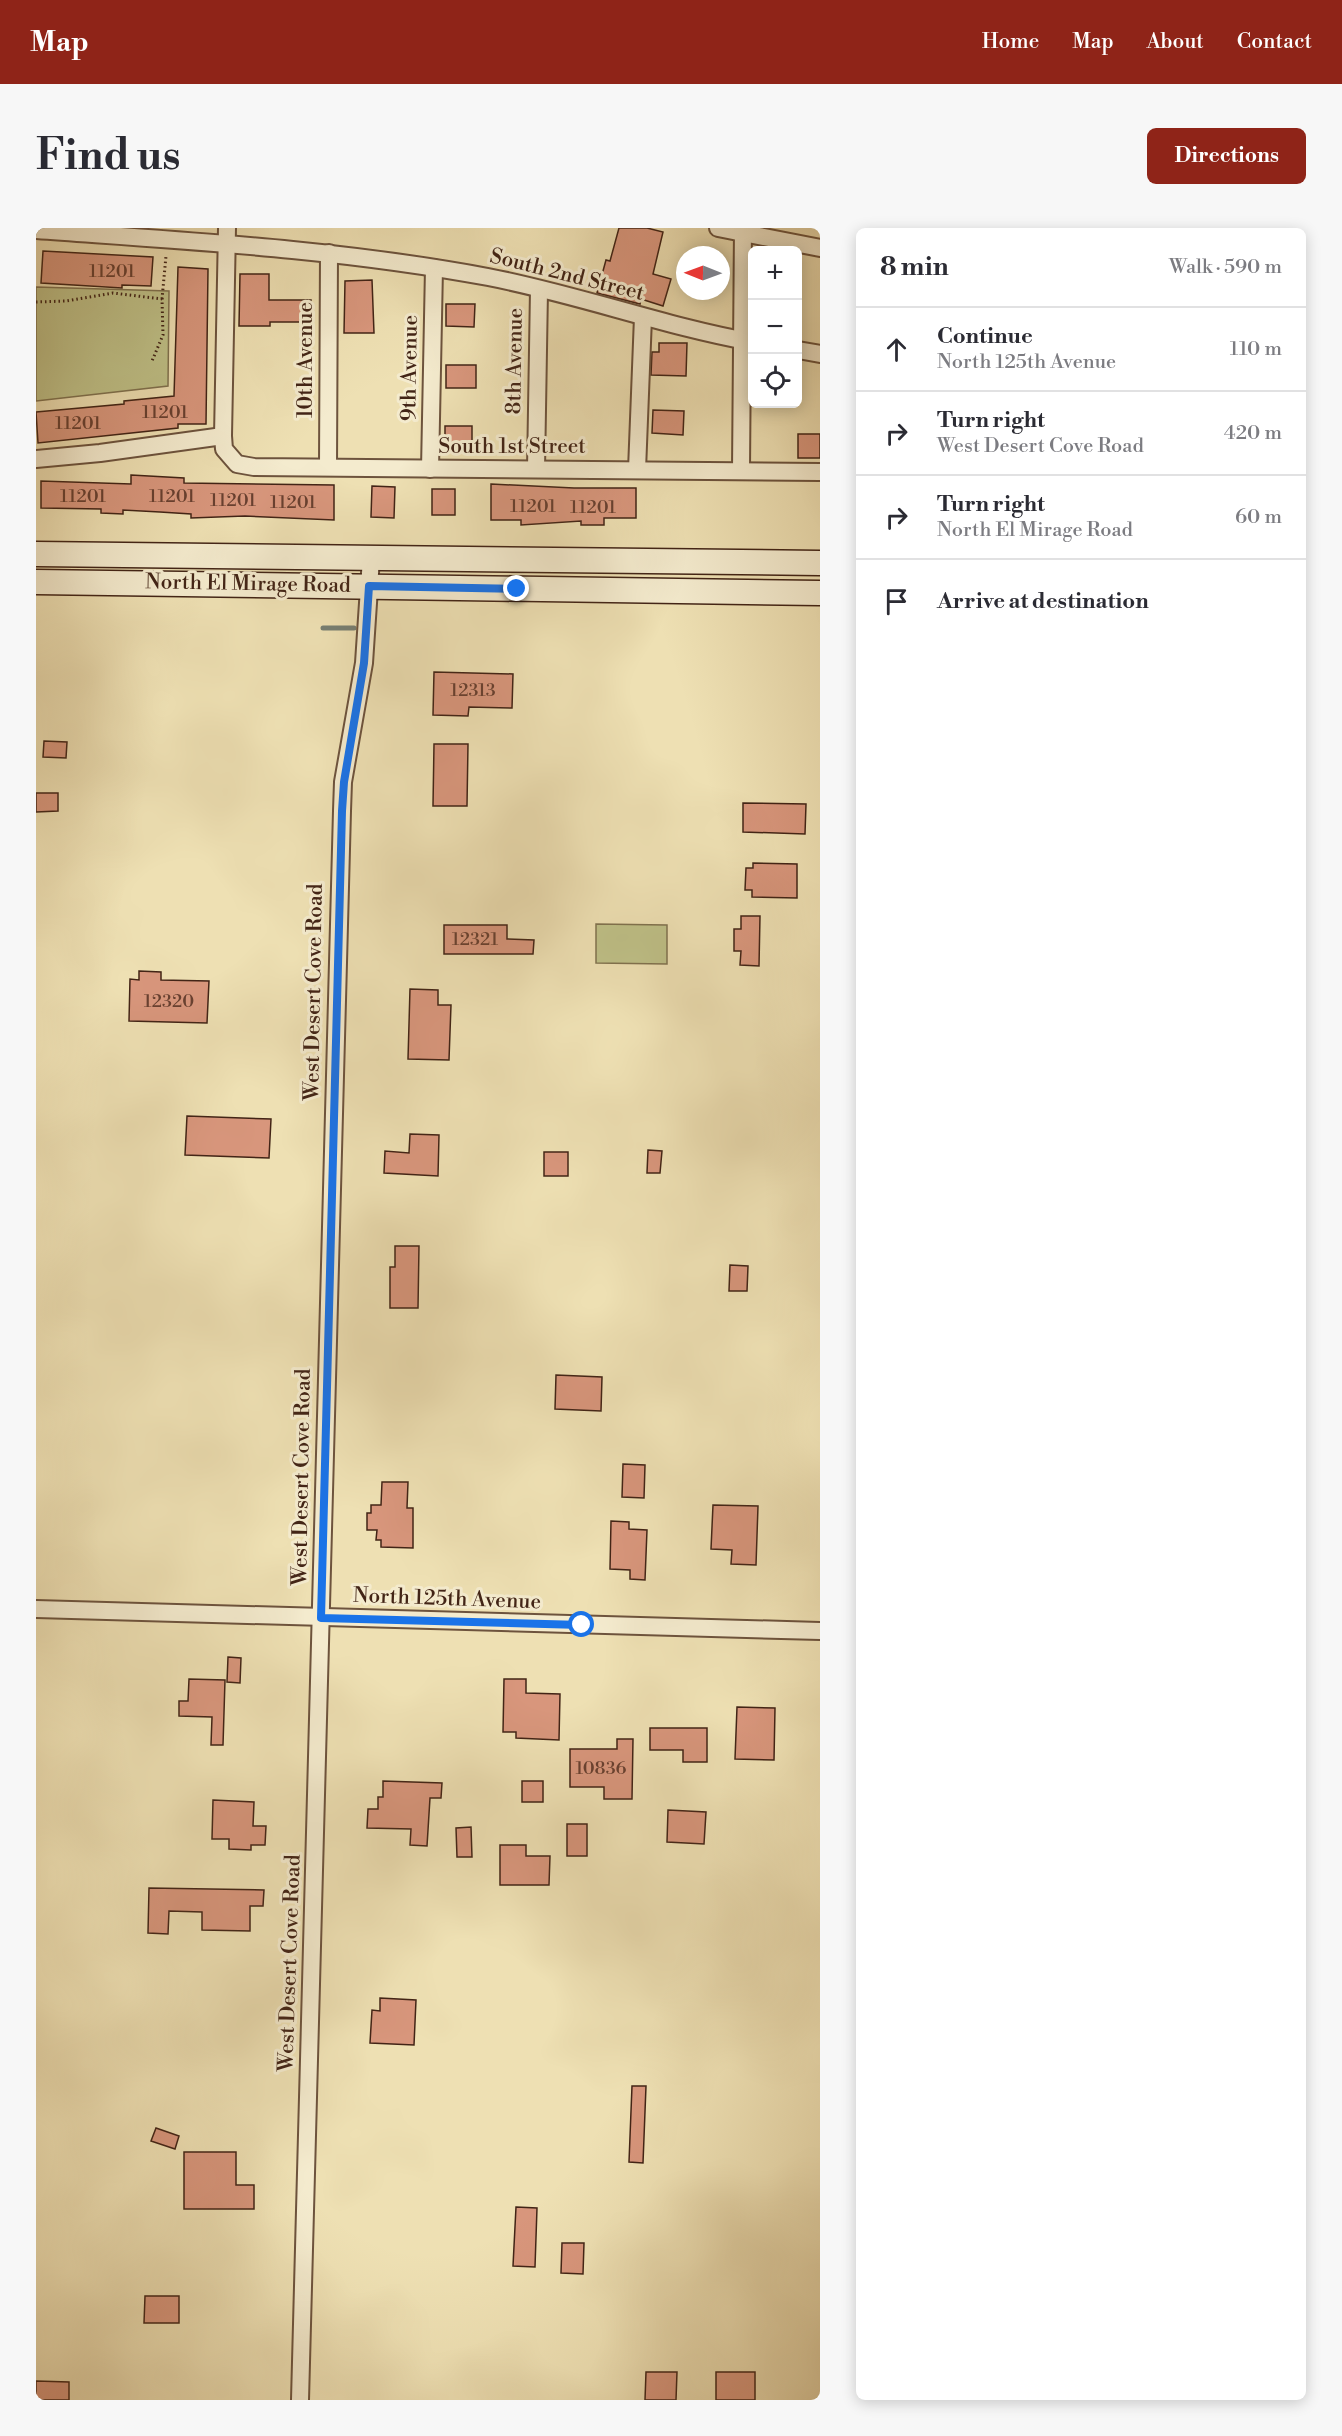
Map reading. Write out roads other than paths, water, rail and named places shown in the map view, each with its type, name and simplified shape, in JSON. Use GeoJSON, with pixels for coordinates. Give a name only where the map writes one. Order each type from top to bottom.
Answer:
{"type":"FeatureCollection","features":[{"type":"Feature","properties":{"kind":"main road","name":"North El Mirage Road"},"geometry":{"type":"LineString","coordinates":[[36,555],[820,563]]}},
{"type":"Feature","properties":{"kind":"main road","name":"North El Mirage Road"},"geometry":{"type":"LineString","coordinates":[[36,582],[820,593]]}},
{"type":"Feature","properties":{"kind":"street"},"geometry":{"type":"LineString","coordinates":[[36,459],[100,453],[223,436],[228,228]]}},
{"type":"Feature","properties":{"kind":"street"},"geometry":{"type":"LineString","coordinates":[[718,228],[743,231],[820,248]]}},
{"type":"Feature","properties":{"kind":"street","name":"South 2nd Street"},"geometry":{"type":"LineString","coordinates":[[36,230],[329,254],[434,268],[539,290],[748,341]]}},
{"type":"Feature","properties":{"kind":"street"},"geometry":{"type":"LineString","coordinates":[[741,470],[748,341],[743,231]]}},
{"type":"Feature","properties":{"kind":"street","name":"10th Avenue"},"geometry":{"type":"LineString","coordinates":[[328,467],[329,254]]}},
{"type":"Feature","properties":{"kind":"street","name":"9th Avenue"},"geometry":{"type":"LineString","coordinates":[[430,469],[434,268]]}},
{"type":"Feature","properties":{"kind":"street","name":"8th Avenue"},"geometry":{"type":"LineString","coordinates":[[536,469],[539,290]]}},
{"type":"Feature","properties":{"kind":"street"},"geometry":{"type":"LineString","coordinates":[[637,470],[643,317]]}},
{"type":"Feature","properties":{"kind":"street"},"geometry":{"type":"LineString","coordinates":[[802,351],[820,354]]}},
{"type":"Feature","properties":{"kind":"street","name":"South 1st Street"},"geometry":{"type":"LineString","coordinates":[[223,436],[224,449],[237,465],[820,472]]}},
{"type":"Feature","properties":{"kind":"street","name":"West Desert Cove Road"},"geometry":{"type":"LineString","coordinates":[[300,2400],[342,811],[344,782],[364,663],[371,558]]}},
{"type":"Feature","properties":{"kind":"street","name":"North 125th Avenue"},"geometry":{"type":"LineString","coordinates":[[36,1609],[820,1631]]}},
{"type":"Feature","properties":{"kind":"waterway"},"geometry":{"type":"LineString","coordinates":[[323,628],[354,628]]}}]}
